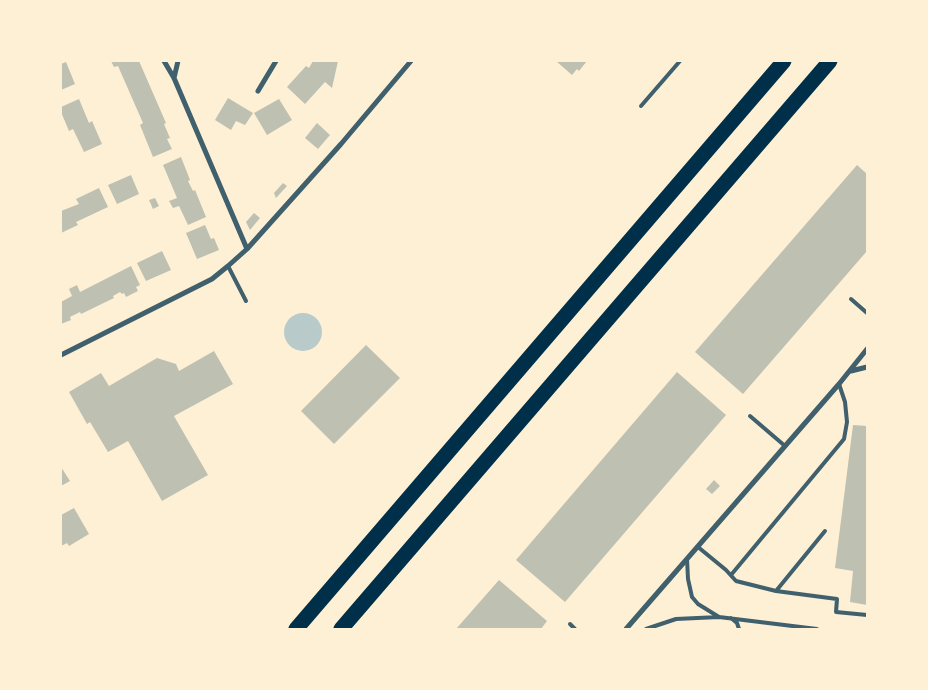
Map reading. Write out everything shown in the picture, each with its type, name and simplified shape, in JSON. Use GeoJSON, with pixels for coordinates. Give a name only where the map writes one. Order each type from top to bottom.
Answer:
{"type":"FeatureCollection","features":[{"type":"Feature","properties":{"kind":"highway"},"geometry":{"type":"LineString","coordinates":[[296,629],[784,61]]}},
{"type":"Feature","properties":{"kind":"highway"},"geometry":{"type":"LineString","coordinates":[[341,629],[830,61]]}},
{"type":"Feature","properties":{"kind":"street"},"geometry":{"type":"LineString","coordinates":[[164,61],[174,78],[247,249]]}},
{"type":"Feature","properties":{"kind":"street"},"geometry":{"type":"LineString","coordinates":[[174,78],[178,61]]}},
{"type":"Feature","properties":{"kind":"street"},"geometry":{"type":"LineString","coordinates":[[258,92],[276,61]]}},
{"type":"Feature","properties":{"kind":"street"},"geometry":{"type":"LineString","coordinates":[[61,354],[212,279],[228,266],[247,249],[341,144],[411,61]]}},
{"type":"Feature","properties":{"kind":"street"},"geometry":{"type":"LineString","coordinates":[[626,629],[839,384],[867,348]]}},
{"type":"Feature","properties":{"kind":"street"},"geometry":{"type":"LineString","coordinates":[[850,371],[867,366]]}},
{"type":"Feature","properties":{"kind":"lane"},"geometry":{"type":"LineString","coordinates":[[641,106],[680,61]]}},
{"type":"Feature","properties":{"kind":"lane"},"geometry":{"type":"LineString","coordinates":[[228,266],[246,301]]}},
{"type":"Feature","properties":{"kind":"lane"},"geometry":{"type":"LineString","coordinates":[[851,299],[867,313]]}},
{"type":"Feature","properties":{"kind":"lane"},"geometry":{"type":"LineString","coordinates":[[732,576],[844,439],[847,422],[845,402],[839,384]]}},
{"type":"Feature","properties":{"kind":"lane"},"geometry":{"type":"LineString","coordinates":[[750,416],[785,446]]}},
{"type":"Feature","properties":{"kind":"lane"},"geometry":{"type":"LineString","coordinates":[[776,591],[825,530]]}},
{"type":"Feature","properties":{"kind":"lane"},"geometry":{"type":"LineString","coordinates":[[698,547],[736,581],[776,591],[837,599],[836,612],[867,615]]}},
{"type":"Feature","properties":{"kind":"lane"},"geometry":{"type":"LineString","coordinates":[[687,559],[688,579],[692,597],[698,604],[720,617]]}},
{"type":"Feature","properties":{"kind":"lane"},"geometry":{"type":"LineString","coordinates":[[646,629],[676,620],[720,617],[817,629]]}},
{"type":"Feature","properties":{"kind":"lane"},"geometry":{"type":"LineString","coordinates":[[730,618],[737,623],[740,629]]}},
{"type":"Feature","properties":{"kind":"lane"},"geometry":{"type":"LineString","coordinates":[[570,624],[575,629]]}},
{"type":"Feature","properties":{"kind":"shaded area"},"geometry":{"type":"Polygon","coordinates":[[[303,313],[310,314],[316,319],[321,325],[321,339],[316,345],[310,350],[303,351],[296,350],[290,345],[285,339],[284,332],[285,325],[290,319],[296,314],[303,313]]]}},
{"type":"Feature","properties":{"kind":"building"},"geometry":{"type":"Polygon","coordinates":[[[111,61],[139,61],[166,123],[164,124],[170,138],[167,139],[172,149],[153,157],[140,125],[143,123],[118,66],[114,67],[111,61]]]}},
{"type":"Feature","properties":{"kind":"building"},"geometry":{"type":"Polygon","coordinates":[[[313,61],[338,61],[332,88],[325,82],[305,104],[287,87],[306,66],[309,68],[313,61]]]}},
{"type":"Feature","properties":{"kind":"building"},"geometry":{"type":"Polygon","coordinates":[[[556,61],[587,61],[579,71],[577,69],[572,75],[556,61]]]}},
{"type":"Feature","properties":{"kind":"building"},"geometry":{"type":"Polygon","coordinates":[[[66,62],[75,84],[61,90],[61,64],[66,62]]]}},
{"type":"Feature","properties":{"kind":"building"},"geometry":{"type":"Polygon","coordinates":[[[228,98],[253,113],[245,125],[236,121],[231,130],[215,120],[228,98]]]}},
{"type":"Feature","properties":{"kind":"building"},"geometry":{"type":"Polygon","coordinates":[[[79,99],[89,123],[92,121],[102,144],[84,152],[73,129],[69,131],[61,112],[61,107],[79,99]]]}},
{"type":"Feature","properties":{"kind":"building"},"geometry":{"type":"Polygon","coordinates":[[[279,99],[292,120],[267,135],[254,113],[279,99]]]}},
{"type":"Feature","properties":{"kind":"building"},"geometry":{"type":"Polygon","coordinates":[[[317,123],[330,135],[318,149],[305,138],[317,123]]]}},
{"type":"Feature","properties":{"kind":"building"},"geometry":{"type":"Polygon","coordinates":[[[181,157],[190,180],[188,181],[193,191],[195,190],[206,217],[188,225],[179,206],[173,208],[169,201],[177,198],[163,165],[181,157]]]}},
{"type":"Feature","properties":{"kind":"building"},"geometry":{"type":"Polygon","coordinates":[[[857,165],[867,174],[867,251],[743,394],[695,352],[857,165]]]}},
{"type":"Feature","properties":{"kind":"building"},"geometry":{"type":"Polygon","coordinates":[[[131,175],[139,194],[117,204],[108,185],[131,175]]]}},
{"type":"Feature","properties":{"kind":"building"},"geometry":{"type":"Polygon","coordinates":[[[283,183],[287,186],[276,198],[274,193],[283,183]]]}},
{"type":"Feature","properties":{"kind":"building"},"geometry":{"type":"Polygon","coordinates":[[[99,188],[108,207],[76,222],[78,225],[61,233],[61,211],[79,204],[76,199],[99,188]]]}},
{"type":"Feature","properties":{"kind":"building"},"geometry":{"type":"Polygon","coordinates":[[[155,198],[159,206],[153,209],[149,200],[155,198]]]}},
{"type":"Feature","properties":{"kind":"building"},"geometry":{"type":"Polygon","coordinates":[[[254,213],[260,218],[250,230],[246,222],[254,213]]]}},
{"type":"Feature","properties":{"kind":"building"},"geometry":{"type":"Polygon","coordinates":[[[205,225],[211,239],[214,238],[219,250],[197,259],[186,233],[205,225]]]}},
{"type":"Feature","properties":{"kind":"building"},"geometry":{"type":"Polygon","coordinates":[[[162,251],[171,270],[146,281],[137,263],[162,251]]]}},
{"type":"Feature","properties":{"kind":"building"},"geometry":{"type":"Polygon","coordinates":[[[131,266],[140,285],[136,287],[138,291],[126,297],[124,293],[120,292],[113,296],[114,298],[81,314],[80,312],[70,317],[71,320],[61,324],[61,302],[72,296],[69,289],[77,285],[80,292],[131,266]]]}},
{"type":"Feature","properties":{"kind":"building"},"geometry":{"type":"Polygon","coordinates":[[[366,345],[400,378],[334,444],[301,411],[366,345]]]}},
{"type":"Feature","properties":{"kind":"building"},"geometry":{"type":"Polygon","coordinates":[[[214,351],[233,384],[174,416],[208,475],[162,501],[128,441],[108,452],[90,422],[87,424],[69,392],[101,373],[109,386],[157,358],[176,364],[179,371],[214,351]]]}},
{"type":"Feature","properties":{"kind":"building"},"geometry":{"type":"Polygon","coordinates":[[[677,372],[726,415],[565,602],[516,560],[677,372]]]}},
{"type":"Feature","properties":{"kind":"building"},"geometry":{"type":"Polygon","coordinates":[[[853,425],[867,426],[867,605],[850,602],[853,571],[835,568],[853,425]]]}},
{"type":"Feature","properties":{"kind":"building"},"geometry":{"type":"Polygon","coordinates":[[[61,467],[70,481],[61,486],[61,467]]]}},
{"type":"Feature","properties":{"kind":"building"},"geometry":{"type":"Polygon","coordinates":[[[714,480],[720,486],[712,494],[706,489],[714,480]]]}},
{"type":"Feature","properties":{"kind":"building"},"geometry":{"type":"Polygon","coordinates":[[[74,508],[89,534],[69,546],[67,543],[61,546],[61,515],[74,508]]]}},
{"type":"Feature","properties":{"kind":"building"},"geometry":{"type":"Polygon","coordinates":[[[499,580],[547,621],[541,629],[456,629],[499,580]]]}}]}
